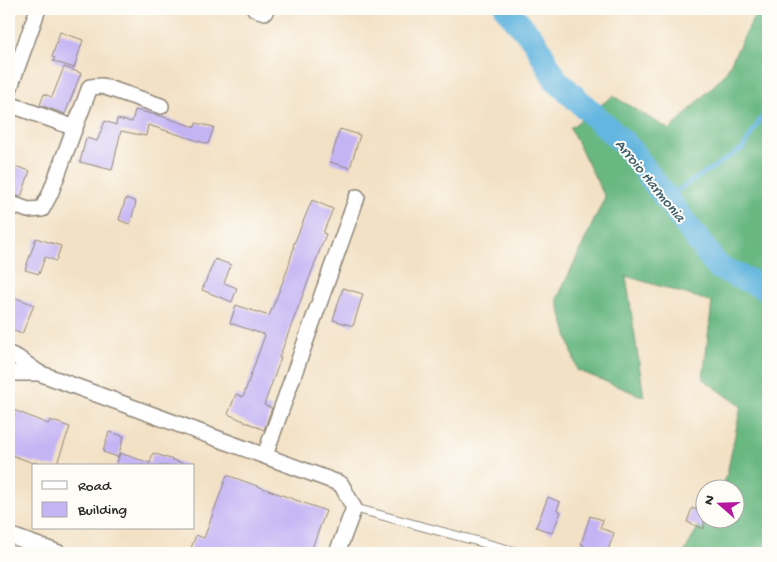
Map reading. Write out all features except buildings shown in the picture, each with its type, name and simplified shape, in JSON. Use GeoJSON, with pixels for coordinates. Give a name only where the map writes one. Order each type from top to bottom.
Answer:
{"type":"FeatureCollection","features":[{"type":"Feature","properties":{"kind":"street"},"geometry":{"type":"LineString","coordinates":[[9,90],[38,9]]}},
{"type":"Feature","properties":{"kind":"street"},"geometry":{"type":"LineString","coordinates":[[9,203],[28,210],[42,209],[50,194],[90,87],[102,86],[161,106]]}},
{"type":"Feature","properties":{"kind":"street"},"geometry":{"type":"LineString","coordinates":[[9,104],[75,128]]}},
{"type":"Feature","properties":{"kind":"street"},"geometry":{"type":"LineString","coordinates":[[265,456],[357,197]]}},
{"type":"Feature","properties":{"kind":"street"},"geometry":{"type":"LineString","coordinates":[[9,354],[39,373],[341,484],[354,508],[337,553]]}},
{"type":"Feature","properties":{"kind":"street"},"geometry":{"type":"LineString","coordinates":[[9,372],[13,374],[39,373]]}},
{"type":"Feature","properties":{"kind":"street"},"geometry":{"type":"LineString","coordinates":[[9,534],[59,553]]}},
{"type":"Feature","properties":{"kind":"lane"},"geometry":{"type":"LineString","coordinates":[[354,508],[520,553]]}},
{"type":"Feature","properties":{"kind":"green space"},"geometry":{"type":"Polygon","coordinates":[[[758,9],[768,9],[768,553],[684,553],[696,530],[744,530],[744,480],[724,480],[727,474],[741,406],[703,379],[712,302],[626,276],[644,397],[577,370],[557,299],[605,197],[570,128],[613,96],[670,130],[725,74],[758,9]]]}},
{"type":"Feature","properties":{"kind":"waterway","name":"Arroio Harmonia"},"geometry":{"type":"LineString","coordinates":[[507,9],[535,42],[556,80],[628,147],[718,267],[768,289]]}},
{"type":"Feature","properties":{"kind":"waterway"},"geometry":{"type":"LineString","coordinates":[[666,198],[743,148],[763,115],[768,94]]}}]}
